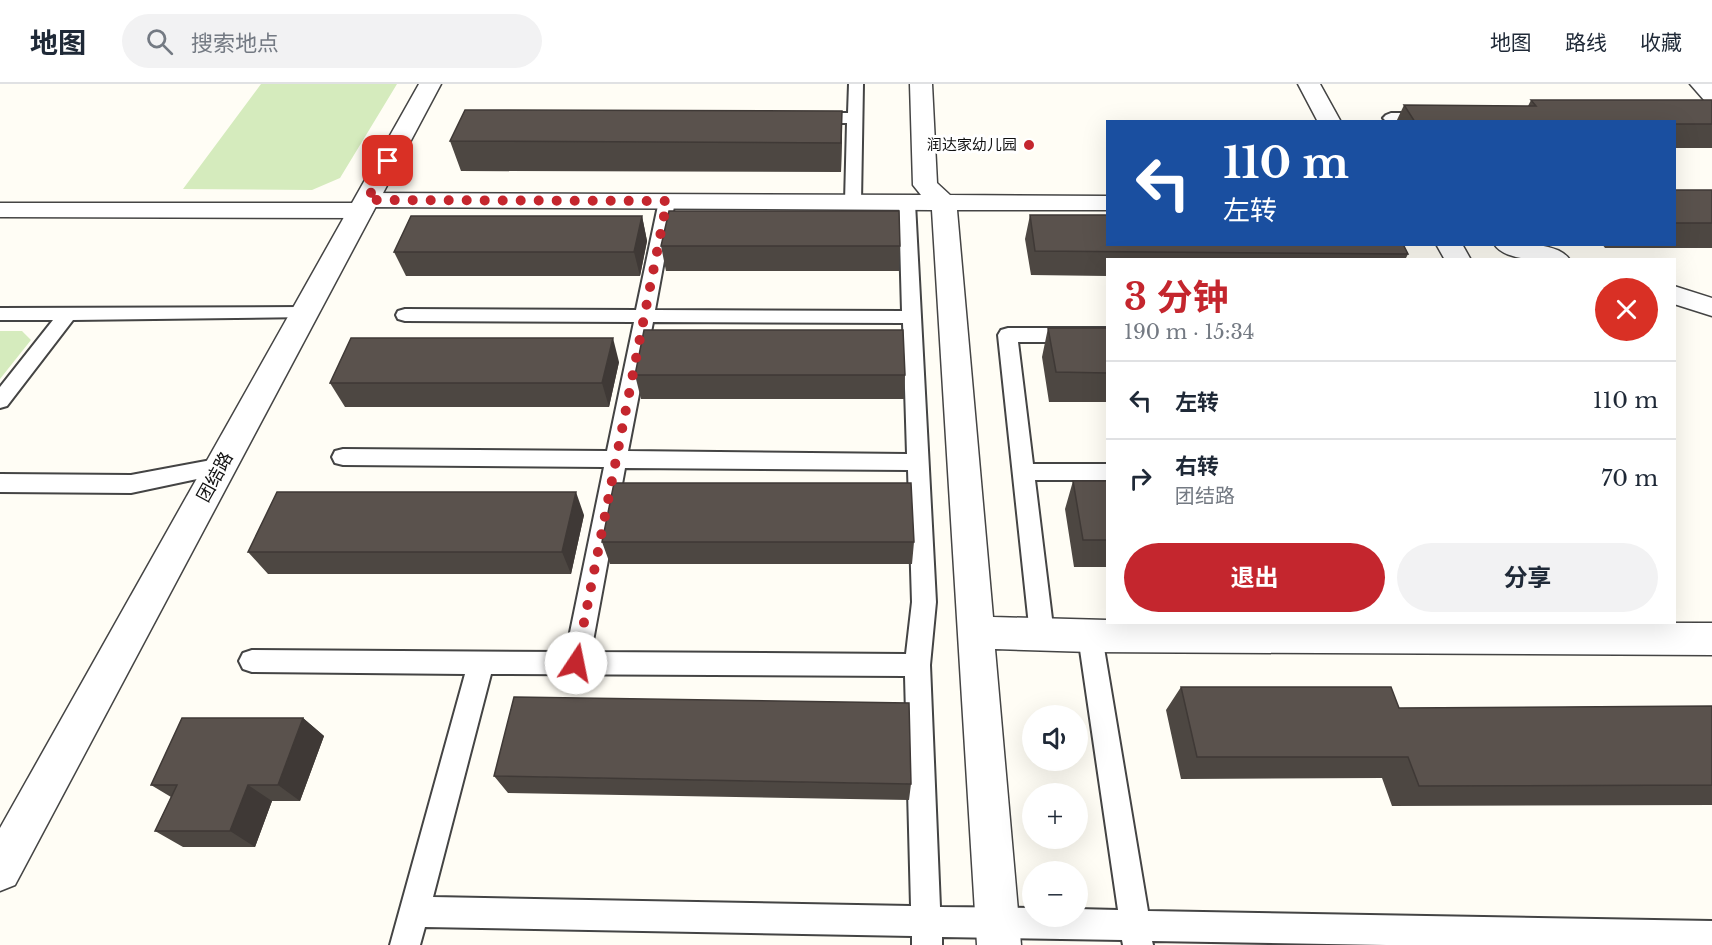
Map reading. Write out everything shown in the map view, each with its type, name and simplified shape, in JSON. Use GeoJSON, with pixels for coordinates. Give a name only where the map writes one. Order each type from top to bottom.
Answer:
{"type":"FeatureCollection","features":[{"type":"Feature","properties":{"kind":"street","name":"团结路"},"geometry":{"type":"LineString","coordinates":[[0,870],[430,84]]}},
{"type":"Feature","properties":{"kind":"street"},"geometry":{"type":"LineString","coordinates":[[921,84],[925,185],[944,202],[998,934]]}},
{"type":"Feature","properties":{"kind":"street"},"geometry":{"type":"LineString","coordinates":[[1309,84],[1329,120]]}},
{"type":"Feature","properties":{"kind":"street"},"geometry":{"type":"LineString","coordinates":[[1701,84],[1712,95]]}},
{"type":"Feature","properties":{"kind":"street"},"geometry":{"type":"LineString","coordinates":[[0,210],[667,201],[1106,203]]}},
{"type":"Feature","properties":{"kind":"street"},"geometry":{"type":"LineString","coordinates":[[1513,246],[1551,258]]}},
{"type":"Feature","properties":{"kind":"street"},"geometry":{"type":"LineString","coordinates":[[1676,296],[1712,307]]}},
{"type":"Feature","properties":{"kind":"street"},"geometry":{"type":"LineString","coordinates":[[974,632],[1090,636],[1690,633]]}},
{"type":"Feature","properties":{"kind":"lane"},"geometry":{"type":"LineString","coordinates":[[853,202],[856,84]]}},
{"type":"Feature","properties":{"kind":"lane"},"geometry":{"type":"LineString","coordinates":[[796,118],[855,118]]}},
{"type":"Feature","properties":{"kind":"lane"},"geometry":{"type":"LineString","coordinates":[[1391,118],[1447,118]]}},
{"type":"Feature","properties":{"kind":"lane"},"geometry":{"type":"LineString","coordinates":[[576,663],[667,201]]}},
{"type":"Feature","properties":{"kind":"lane"},"geometry":{"type":"LineString","coordinates":[[906,202],[924,602],[917,665],[926,933]]}},
{"type":"Feature","properties":{"kind":"lane"},"geometry":{"type":"LineString","coordinates":[[0,314],[305,314]]}},
{"type":"Feature","properties":{"kind":"lane"},"geometry":{"type":"LineString","coordinates":[[0,401],[67,315]]}},
{"type":"Feature","properties":{"kind":"lane"},"geometry":{"type":"LineString","coordinates":[[405,315],[912,317]]}},
{"type":"Feature","properties":{"kind":"lane"},"geometry":{"type":"LineString","coordinates":[[1042,635],[1008,335],[1106,335]]}},
{"type":"Feature","properties":{"kind":"lane"},"geometry":{"type":"LineString","coordinates":[[343,457],[918,462]]}},
{"type":"Feature","properties":{"kind":"lane"},"geometry":{"type":"LineString","coordinates":[[0,483],[131,484],[222,466]]}},
{"type":"Feature","properties":{"kind":"lane"},"geometry":{"type":"LineString","coordinates":[[1023,471],[1106,472]]}},
{"type":"Feature","properties":{"kind":"lane"},"geometry":{"type":"LineString","coordinates":[[1090,636],[1136,935]]}},
{"type":"Feature","properties":{"kind":"lane"},"geometry":{"type":"LineString","coordinates":[[252,661],[917,665]]}},
{"type":"Feature","properties":{"kind":"lane"},"geometry":{"type":"LineString","coordinates":[[405,945],[482,663]]}},
{"type":"Feature","properties":{"kind":"lane"},"geometry":{"type":"LineString","coordinates":[[414,912],[926,933],[1712,936]]}},
{"type":"Feature","properties":{"kind":"green space"},"geometry":{"type":"Polygon","coordinates":[[[261,84],[397,84],[340,178],[312,190],[183,189],[261,84]]]}},
{"type":"Feature","properties":{"kind":"green space"},"geometry":{"type":"Polygon","coordinates":[[[0,331],[22,331],[31,340],[0,379],[0,331]]]}},
{"type":"Feature","properties":{"kind":"building"},"geometry":{"type":"Polygon","coordinates":[[[1531,100],[1712,100],[1712,124],[1676,124],[1676,120],[1414,120],[1404,105],[1536,106],[1531,100]]]}},
{"type":"Feature","properties":{"kind":"building"},"geometry":{"type":"Polygon","coordinates":[[[465,110],[842,111],[841,143],[450,141],[465,110]]]}},
{"type":"Feature","properties":{"kind":"building"},"geometry":{"type":"Polygon","coordinates":[[[1676,190],[1712,190],[1712,223],[1676,223],[1676,190]]]}},
{"type":"Feature","properties":{"kind":"building"},"geometry":{"type":"Polygon","coordinates":[[[669,211],[899,211],[900,246],[661,246],[669,211]]]}},
{"type":"Feature","properties":{"kind":"building"},"geometry":{"type":"Polygon","coordinates":[[[1030,215],[1106,215],[1106,246],[1404,246],[1408,254],[1035,251],[1030,215]]]}},
{"type":"Feature","properties":{"kind":"building"},"geometry":{"type":"Polygon","coordinates":[[[411,216],[642,216],[634,252],[394,252],[411,216]]]}},
{"type":"Feature","properties":{"kind":"building"},"geometry":{"type":"Polygon","coordinates":[[[1048,328],[1106,328],[1106,373],[1056,372],[1048,328]]]}},
{"type":"Feature","properties":{"kind":"building"},"geometry":{"type":"Polygon","coordinates":[[[644,330],[903,330],[905,375],[635,375],[644,330]]]}},
{"type":"Feature","properties":{"kind":"building"},"geometry":{"type":"Polygon","coordinates":[[[351,338],[613,338],[602,383],[330,383],[351,338]]]}},
{"type":"Feature","properties":{"kind":"building"},"geometry":{"type":"Polygon","coordinates":[[[1073,481],[1106,481],[1106,540],[1083,540],[1073,481]]]}},
{"type":"Feature","properties":{"kind":"building"},"geometry":{"type":"Polygon","coordinates":[[[614,483],[911,483],[914,542],[602,542],[614,483]]]}},
{"type":"Feature","properties":{"kind":"building"},"geometry":{"type":"Polygon","coordinates":[[[277,492],[576,492],[562,552],[248,552],[277,492]]]}},
{"type":"Feature","properties":{"kind":"building"},"geometry":{"type":"Polygon","coordinates":[[[1181,687],[1391,687],[1399,708],[1712,706],[1712,785],[1419,786],[1408,757],[1197,757],[1181,687]]]}},
{"type":"Feature","properties":{"kind":"building"},"geometry":{"type":"Polygon","coordinates":[[[514,697],[909,703],[911,784],[494,776],[514,697]]]}},
{"type":"Feature","properties":{"kind":"building"},"geometry":{"type":"Polygon","coordinates":[[[182,718],[303,718],[278,785],[248,785],[230,831],[155,831],[177,785],[151,785],[182,718]]]}},
{"type":"Feature","properties":{"kind":"place","name":"润达家幼儿园"},"geometry":{"type":"Point","coordinates":[1029,145]}},
{"type":"Feature","properties":{"kind":"route"},"geometry":{"type":"LineString","coordinates":[[388,161],[367,200],[667,201],[576,663]]}}]}
